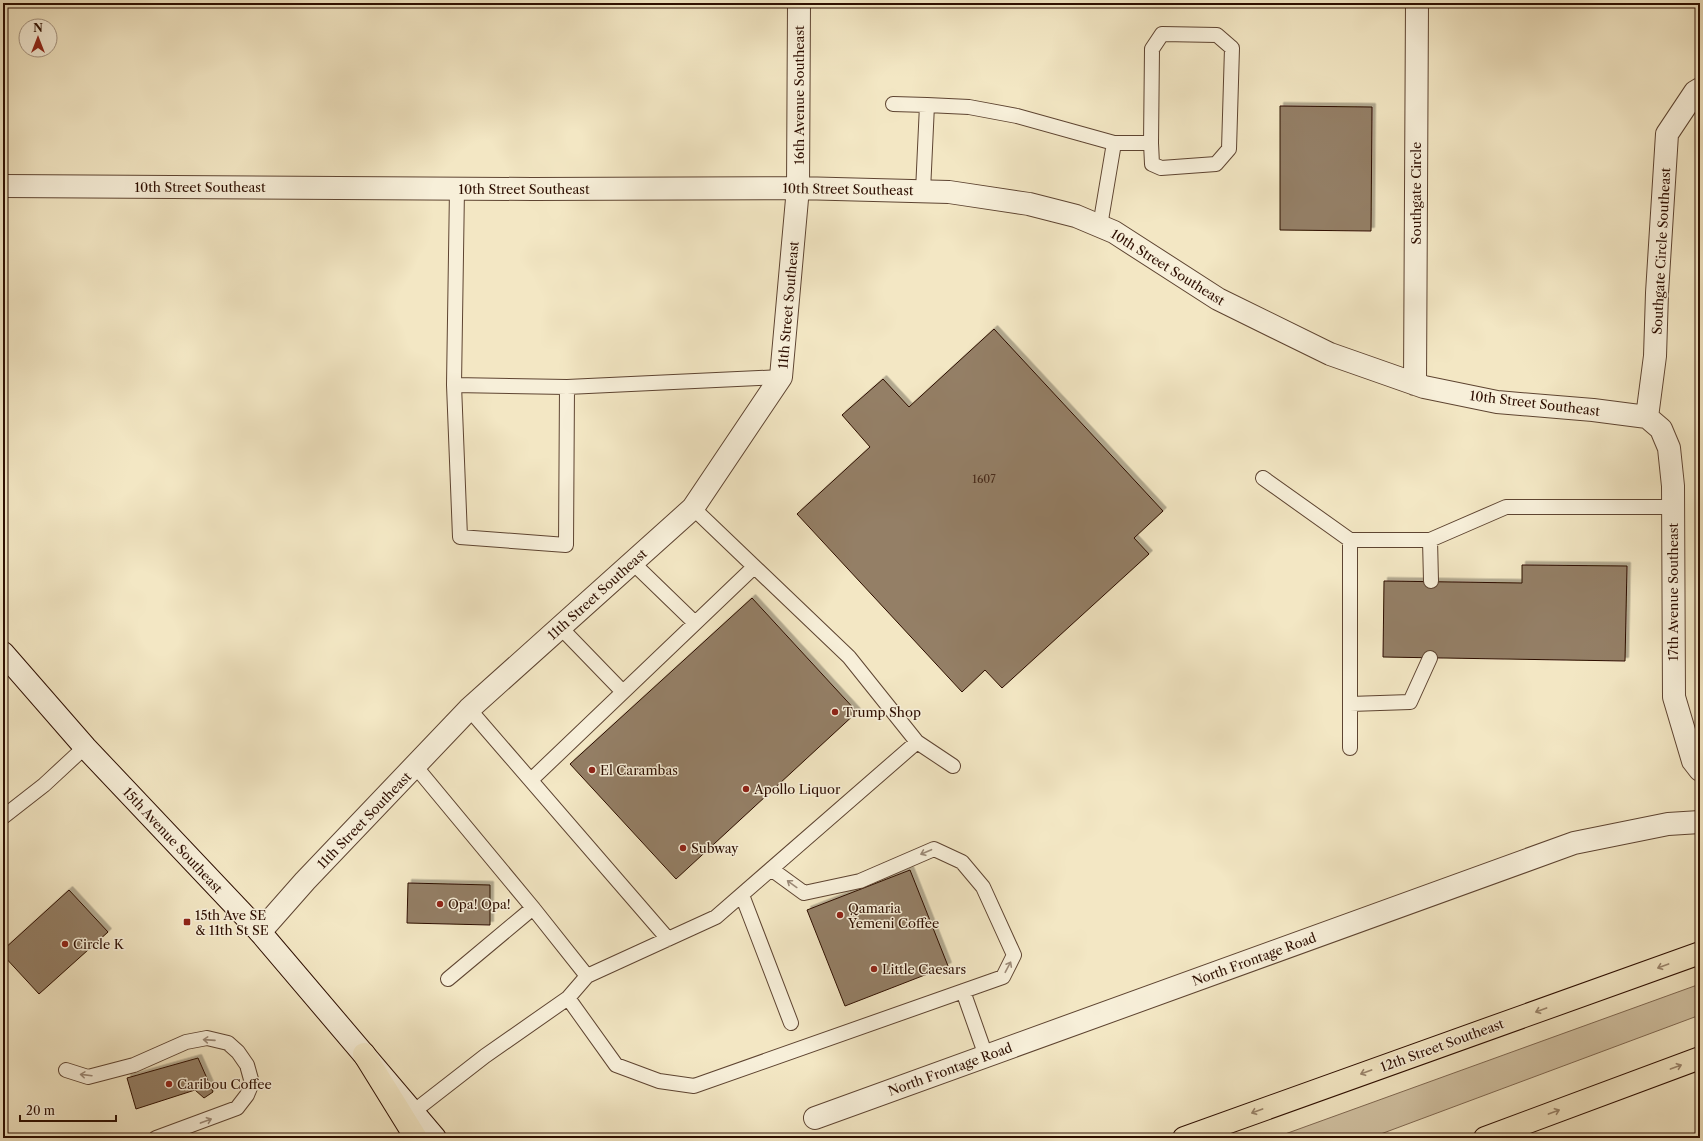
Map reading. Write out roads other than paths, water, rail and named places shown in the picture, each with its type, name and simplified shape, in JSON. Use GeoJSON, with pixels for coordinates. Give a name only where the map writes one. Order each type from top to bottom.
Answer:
{"type":"FeatureCollection","features":[{"type":"Feature","properties":{"kind":"main road","name":"12th Street Southeast"},"geometry":{"type":"LineString","coordinates":[[1184,1138],[1700,953]]}},
{"type":"Feature","properties":{"kind":"main road"},"geometry":{"type":"LineString","coordinates":[[364,1054],[416,1138]]}},
{"type":"Feature","properties":{"kind":"main road"},"geometry":{"type":"LineString","coordinates":[[1485,1138],[1700,1058]]}},
{"type":"Feature","properties":{"kind":"street","name":"16th Avenue Southeast"},"geometry":{"type":"LineString","coordinates":[[798,188],[799,3]]}},
{"type":"Feature","properties":{"kind":"street","name":"Southgate Circle"},"geometry":{"type":"LineString","coordinates":[[1415,384],[1417,3]]}},
{"type":"Feature","properties":{"kind":"street","name":"Southgate Circle Southeast"},"geometry":{"type":"LineString","coordinates":[[1647,417],[1655,356],[1657,293],[1667,134],[1698,93]]}},
{"type":"Feature","properties":{"kind":"street","name":"10th Street Southeast"},"geometry":{"type":"LineString","coordinates":[[3,186],[457,189],[798,188],[949,192],[1029,204],[1076,216],[1114,232],[1218,299],[1330,354],[1415,384],[1497,402],[1593,410],[1647,417]]}},
{"type":"Feature","properties":{"kind":"street","name":"11th Street Southeast"},"geometry":{"type":"LineString","coordinates":[[260,932],[305,881],[416,767],[469,709],[693,508],[781,377],[798,188]]}},
{"type":"Feature","properties":{"kind":"street","name":"17th Avenue Southeast"},"geometry":{"type":"LineString","coordinates":[[1647,417],[1661,429],[1669,448],[1673,486],[1674,697],[1693,761],[1700,770]]}},
{"type":"Feature","properties":{"kind":"street","name":"15th Avenue Southeast"},"geometry":{"type":"LineString","coordinates":[[3,653],[85,747],[260,932],[436,1138]]}},
{"type":"Feature","properties":{"kind":"street","name":"North Frontage Road"},"geometry":{"type":"LineString","coordinates":[[814,1118],[1574,843],[1668,824],[1700,822]]}},
{"type":"Feature","properties":{"kind":"lane"},"geometry":{"type":"LineString","coordinates":[[1162,34],[1217,35],[1232,48],[1229,149],[1216,164],[1161,168],[1152,164],[1151,143],[1152,49],[1162,34]]}},
{"type":"Feature","properties":{"kind":"lane"},"geometry":{"type":"LineString","coordinates":[[893,104],[969,107],[1017,116],[1114,143],[1151,143]]}},
{"type":"Feature","properties":{"kind":"lane"},"geometry":{"type":"LineString","coordinates":[[923,191],[927,105]]}},
{"type":"Feature","properties":{"kind":"lane"},"geometry":{"type":"LineString","coordinates":[[1100,226],[1114,143]]}},
{"type":"Feature","properties":{"kind":"lane"},"geometry":{"type":"LineString","coordinates":[[457,189],[454,386],[460,537],[566,545],[567,387]]}},
{"type":"Feature","properties":{"kind":"lane"},"geometry":{"type":"LineString","coordinates":[[454,386],[567,387],[781,377]]}},
{"type":"Feature","properties":{"kind":"lane"},"geometry":{"type":"LineString","coordinates":[[1263,478],[1350,540],[1430,540],[1506,507],[1673,507]]}},
{"type":"Feature","properties":{"kind":"lane"},"geometry":{"type":"LineString","coordinates":[[693,508],[849,657],[917,742],[953,766]]}},
{"type":"Feature","properties":{"kind":"lane"},"geometry":{"type":"LineString","coordinates":[[1350,540],[1350,748]]}},
{"type":"Feature","properties":{"kind":"lane"},"geometry":{"type":"LineString","coordinates":[[1430,540],[1431,581]]}},
{"type":"Feature","properties":{"kind":"lane"},"geometry":{"type":"LineString","coordinates":[[632,562],[695,623]]}},
{"type":"Feature","properties":{"kind":"lane"},"geometry":{"type":"LineString","coordinates":[[531,780],[754,567]]}},
{"type":"Feature","properties":{"kind":"lane"},"geometry":{"type":"LineString","coordinates":[[560,627],[623,692]]}},
{"type":"Feature","properties":{"kind":"lane"},"geometry":{"type":"LineString","coordinates":[[1350,704],[1410,702],[1430,658]]}},
{"type":"Feature","properties":{"kind":"lane"},"geometry":{"type":"LineString","coordinates":[[469,709],[668,939]]}},
{"type":"Feature","properties":{"kind":"lane"},"geometry":{"type":"LineString","coordinates":[[413,1112],[485,1056],[568,998],[587,976],[716,917],[917,742]]}},
{"type":"Feature","properties":{"kind":"lane"},"geometry":{"type":"LineString","coordinates":[[3,817],[44,785],[85,747]]}},
{"type":"Feature","properties":{"kind":"lane"},"geometry":{"type":"LineString","coordinates":[[416,767],[533,908],[587,976]]}},
{"type":"Feature","properties":{"kind":"lane"},"geometry":{"type":"LineString","coordinates":[[568,998],[616,1065],[659,1081],[694,1086],[1003,977],[1014,955],[983,887],[962,862],[934,849],[860,881],[804,893],[771,869]]}},
{"type":"Feature","properties":{"kind":"lane"},"geometry":{"type":"LineString","coordinates":[[742,895],[791,1023]]}},
{"type":"Feature","properties":{"kind":"lane"},"geometry":{"type":"LineString","coordinates":[[448,979],[533,908]]}},
{"type":"Feature","properties":{"kind":"lane"},"geometry":{"type":"LineString","coordinates":[[963,991],[986,1056]]}},
{"type":"Feature","properties":{"kind":"lane"},"geometry":{"type":"LineString","coordinates":[[66,1070],[88,1077],[134,1065],[186,1042],[208,1038],[228,1043],[238,1052],[247,1065],[252,1083],[247,1095],[237,1108],[156,1138]]}},
{"type":"Feature","properties":{"kind":"place","name":"Trump Shop"},"geometry":{"type":"Point","coordinates":[835,712]}},
{"type":"Feature","properties":{"kind":"place","name":"El Carambas"},"geometry":{"type":"Point","coordinates":[592,770]}},
{"type":"Feature","properties":{"kind":"place","name":"Apollo Liquor"},"geometry":{"type":"Point","coordinates":[746,789]}},
{"type":"Feature","properties":{"kind":"place","name":"Subway"},"geometry":{"type":"Point","coordinates":[683,848]}},
{"type":"Feature","properties":{"kind":"place","name":"Opa! Opa!"},"geometry":{"type":"Point","coordinates":[440,904]}},
{"type":"Feature","properties":{"kind":"place","name":"Qamaria Yemeni Coffee"},"geometry":{"type":"Point","coordinates":[840,915]}},
{"type":"Feature","properties":{"kind":"place","name":"15th Ave SE & 11th St SE"},"geometry":{"type":"Point","coordinates":[187,922]}},
{"type":"Feature","properties":{"kind":"place","name":"Circle K"},"geometry":{"type":"Point","coordinates":[65,944]}},
{"type":"Feature","properties":{"kind":"place","name":"Little Caesars"},"geometry":{"type":"Point","coordinates":[874,969]}},
{"type":"Feature","properties":{"kind":"place","name":"Caribou Coffee"},"geometry":{"type":"Point","coordinates":[169,1084]}}]}
